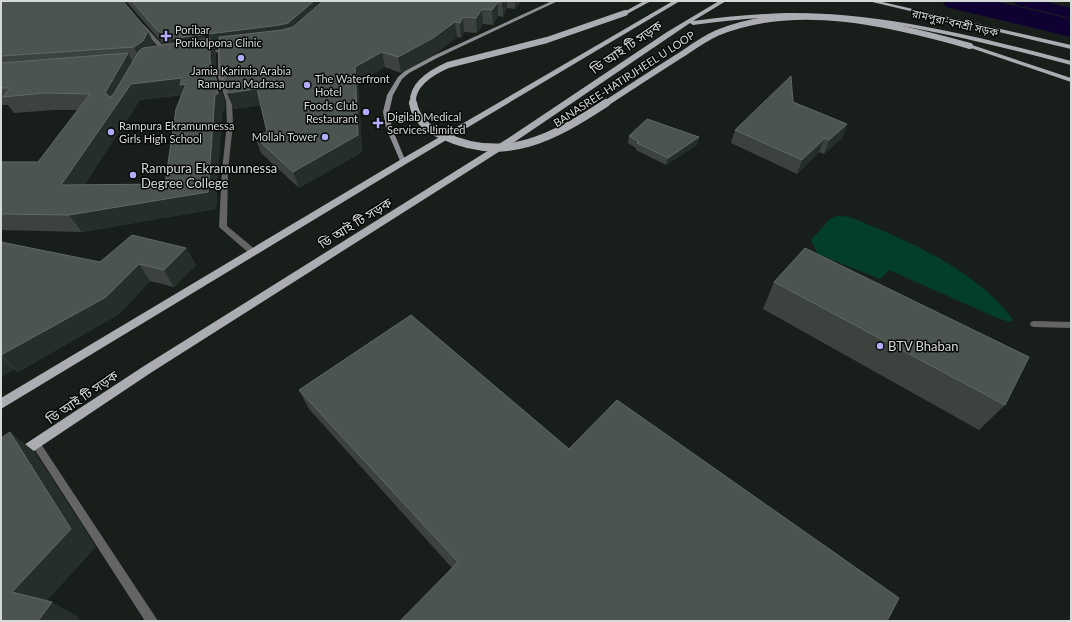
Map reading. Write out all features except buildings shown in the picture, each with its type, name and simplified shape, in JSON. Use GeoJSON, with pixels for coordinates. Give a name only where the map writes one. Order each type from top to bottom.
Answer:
{"type":"FeatureCollection","features":[{"type":"Feature","properties":{"kind":"main road"},"geometry":{"type":"LineString","coordinates":[[403,162],[389,128],[386,112],[390,94],[400,78],[407,72],[435,57],[556,1]]}},
{"type":"Feature","properties":{"kind":"main road","name":"BANASREE-HATIRJHEEL U LOOP"},"geometry":{"type":"LineString","coordinates":[[648,1],[625,13],[583,29],[547,40],[448,65],[434,72],[416,90],[413,105],[414,112],[433,131],[446,138],[466,144],[511,146],[539,141],[568,129],[717,33],[738,25],[765,20],[811,17],[837,18],[913,31],[970,46],[1071,80]]}},
{"type":"Feature","properties":{"kind":"main road","name":"ডি আই টি সড়ক"},"geometry":{"type":"LineString","coordinates":[[1,404],[403,162],[677,1]]}},
{"type":"Feature","properties":{"kind":"main road","name":"ডি আই টি সড়ক"},"geometry":{"type":"LineString","coordinates":[[1,467],[148,369],[514,139],[669,33],[723,1]]}},
{"type":"Feature","properties":{"kind":"main road","name":"রামপুরা-বনশ্রী সড়ক"},"geometry":{"type":"LineString","coordinates":[[871,1],[1071,47]]}},
{"type":"Feature","properties":{"kind":"main road"},"geometry":{"type":"LineString","coordinates":[[669,33],[710,18],[758,9]]}},
{"type":"Feature","properties":{"kind":"main road","name":"রামপুরা-বনশ্রী সড়ক"},"geometry":{"type":"LineString","coordinates":[[835,10],[898,19],[1071,63]]}},
{"type":"Feature","properties":{"kind":"street"},"geometry":{"type":"LineString","coordinates":[[138,20],[159,49],[174,58]]}},
{"type":"Feature","properties":{"kind":"street"},"geometry":{"type":"LineString","coordinates":[[220,50],[221,77],[229,101],[230,124],[225,170],[223,227],[253,252]]}},
{"type":"Feature","properties":{"kind":"street"},"geometry":{"type":"LineString","coordinates":[[200,54],[227,50]]}},
{"type":"Feature","properties":{"kind":"street"},"geometry":{"type":"LineString","coordinates":[[1034,324],[1071,325]]}},
{"type":"Feature","properties":{"kind":"street"},"geometry":{"type":"LineString","coordinates":[[36,444],[152,621]]}},
{"type":"Feature","properties":{"kind":"green space"},"geometry":{"type":"Polygon","coordinates":[[[836,216],[860,221],[893,235],[950,265],[985,290],[1000,304],[1013,320],[1009,322],[995,317],[889,270],[880,279],[818,254],[811,240],[829,220],[836,216]]]}},
{"type":"Feature","properties":{"kind":"waterway"},"geometry":{"type":"LineString","coordinates":[[956,1],[1071,28]]}},
{"type":"Feature","properties":{"kind":"waterway"},"geometry":{"type":"LineString","coordinates":[[1022,1],[1071,13]]}},
{"type":"Feature","properties":{"kind":"place","name":"Poribar Porikolpona Clinic"},"geometry":{"type":"Point","coordinates":[166,36]}},
{"type":"Feature","properties":{"kind":"place","name":"Jamia Karimia Arabia Rampura Madrasa"},"geometry":{"type":"Point","coordinates":[241,58]}},
{"type":"Feature","properties":{"kind":"place","name":"The Waterfront Hotel"},"geometry":{"type":"Point","coordinates":[307,85]}},
{"type":"Feature","properties":{"kind":"place","name":"Foods Club Restaurant"},"geometry":{"type":"Point","coordinates":[366,112]}},
{"type":"Feature","properties":{"kind":"place","name":"Digilab Medical Services Limited"},"geometry":{"type":"Point","coordinates":[378,123]}},
{"type":"Feature","properties":{"kind":"place","name":"Rampura Ekramunnessa Girls High School"},"geometry":{"type":"Point","coordinates":[111,132]}},
{"type":"Feature","properties":{"kind":"place","name":"Mollah Tower"},"geometry":{"type":"Point","coordinates":[325,137]}},
{"type":"Feature","properties":{"kind":"place","name":"Rampura Ekramunnessa Degree College"},"geometry":{"type":"Point","coordinates":[133,175]}},
{"type":"Feature","properties":{"kind":"place","name":"BTV Bhaban"},"geometry":{"type":"Point","coordinates":[880,346]}}]}
